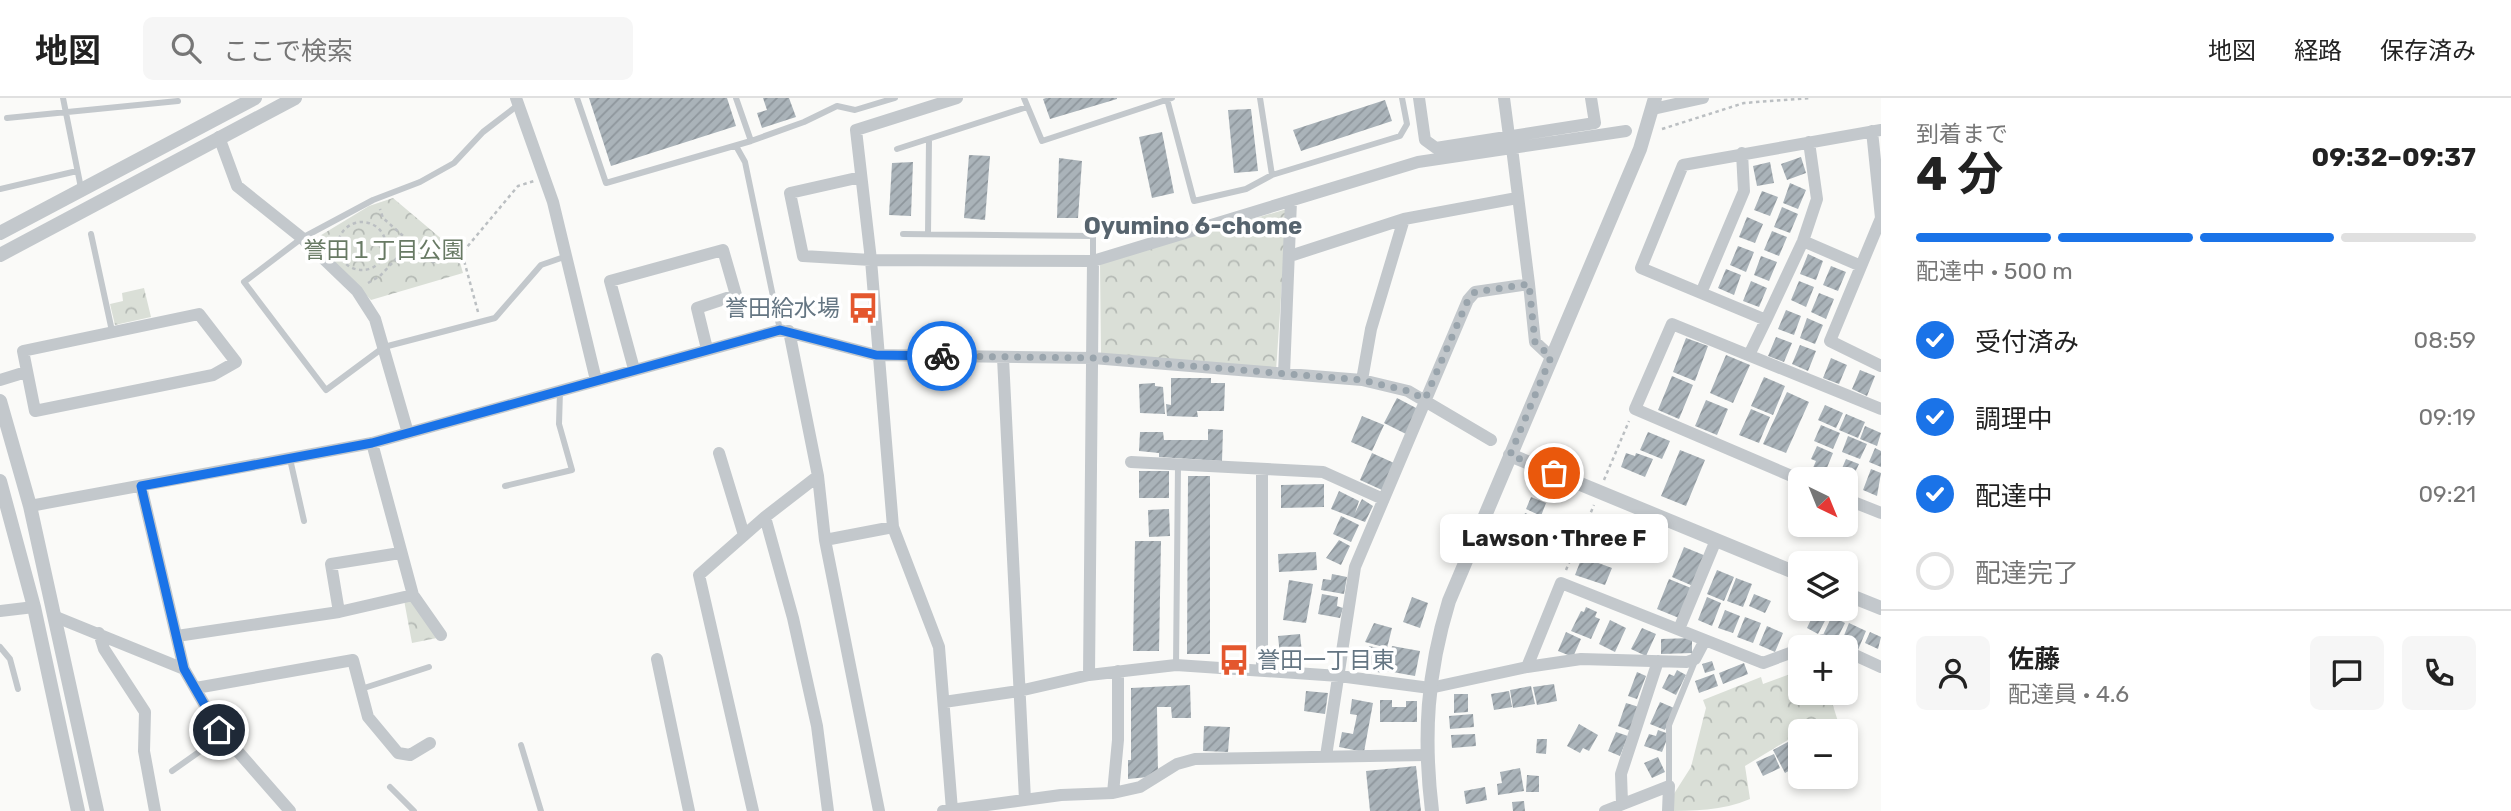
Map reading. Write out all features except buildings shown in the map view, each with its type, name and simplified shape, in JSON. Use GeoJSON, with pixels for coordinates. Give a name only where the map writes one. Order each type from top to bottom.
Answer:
{"type":"FeatureCollection","features":[{"type":"Feature","properties":{"kind":"street"},"geometry":{"type":"LineString","coordinates":[[0,233],[255,98]]}},
{"type":"Feature","properties":{"kind":"street"},"geometry":{"type":"LineString","coordinates":[[0,255],[295,98]]}},
{"type":"Feature","properties":{"kind":"street"},"geometry":{"type":"LineString","coordinates":[[957,98],[856,130],[871,260],[876,355],[893,527],[939,647],[944,702],[947,810],[1061,795],[1113,793],[1140,787],[1177,764],[1195,759],[1426,755]]}},
{"type":"Feature","properties":{"kind":"street"},"geometry":{"type":"LineString","coordinates":[[1419,98],[1425,140],[1436,148],[1626,131]]}},
{"type":"Feature","properties":{"kind":"street"},"geometry":{"type":"LineString","coordinates":[[1504,98],[1535,342],[1551,357]]}},
{"type":"Feature","properties":{"kind":"street"},"geometry":{"type":"LineString","coordinates":[[861,177],[790,193],[803,256],[871,260],[1093,261],[1418,162],[1595,123],[1591,98]]}},
{"type":"Feature","properties":{"kind":"street"},"geometry":{"type":"LineString","coordinates":[[1432,811],[1425,721],[1437,639],[1449,601],[1640,149],[1654,103],[1703,98]]}},
{"type":"Feature","properties":{"kind":"street"},"geometry":{"type":"LineString","coordinates":[[517,101],[545,178],[596,380]]}},
{"type":"Feature","properties":{"kind":"street"},"geometry":{"type":"LineString","coordinates":[[1766,320],[1641,268],[1683,165],[1877,130],[1881,218],[1829,341],[1881,366]]}},
{"type":"Feature","properties":{"kind":"street"},"geometry":{"type":"LineString","coordinates":[[219,137],[237,186],[302,238],[357,291],[375,319],[408,433]]}},
{"type":"Feature","properties":{"kind":"street"},"geometry":{"type":"LineString","coordinates":[[1749,355],[1803,241],[1817,200],[1809,142]]}},
{"type":"Feature","properties":{"kind":"street"},"geometry":{"type":"LineString","coordinates":[[1701,293],[1744,191],[1742,153]]}},
{"type":"Feature","properties":{"kind":"street"},"geometry":{"type":"LineString","coordinates":[[1290,256],[1404,219],[1517,198]]}},
{"type":"Feature","properties":{"kind":"street"},"geometry":{"type":"LineString","coordinates":[[1284,373],[1291,201]]}},
{"type":"Feature","properties":{"kind":"street"},"geometry":{"type":"LineString","coordinates":[[1362,380],[1371,329],[1404,219]]}},
{"type":"Feature","properties":{"kind":"street"},"geometry":{"type":"LineString","coordinates":[[1803,241],[1861,266]]}},
{"type":"Feature","properties":{"kind":"street"},"geometry":{"type":"LineString","coordinates":[[634,369],[610,281],[723,250],[736,295],[696,308],[707,349]]}},
{"type":"Feature","properties":{"kind":"street"},"geometry":{"type":"LineString","coordinates":[[1089,675],[1093,261]]}},
{"type":"Feature","properties":{"kind":"street"},"geometry":{"type":"LineString","coordinates":[[1326,756],[1355,566],[1425,399],[1468,300],[1475,292],[1529,284]]}},
{"type":"Feature","properties":{"kind":"street"},"geometry":{"type":"LineString","coordinates":[[200,314],[236,362],[213,375],[35,411],[26,372],[23,351],[200,314]]}},
{"type":"Feature","properties":{"kind":"street"},"geometry":{"type":"LineString","coordinates":[[1788,474],[1635,409],[1672,324],[1881,409]]}},
{"type":"Feature","properties":{"kind":"street"},"geometry":{"type":"LineString","coordinates":[[784,330],[817,476],[825,540],[879,811]]}},
{"type":"Feature","properties":{"kind":"street"},"geometry":{"type":"LineString","coordinates":[[30,506],[372,443],[784,330],[876,355],[1093,358],[1362,380],[1408,391],[1491,440]]}},
{"type":"Feature","properties":{"kind":"street"},"geometry":{"type":"LineString","coordinates":[[1003,358],[1014,536],[1025,800]]}},
{"type":"Feature","properties":{"kind":"street"},"geometry":{"type":"LineString","coordinates":[[0,380],[26,372]]}},
{"type":"Feature","properties":{"kind":"street"},"geometry":{"type":"LineString","coordinates":[[0,401],[30,506],[97,811]]}},
{"type":"Feature","properties":{"kind":"street"},"geometry":{"type":"LineString","coordinates":[[372,443],[413,595],[441,635]]}},
{"type":"Feature","properties":{"kind":"street"},"geometry":{"type":"LineString","coordinates":[[719,453],[744,535]]}},
{"type":"Feature","properties":{"kind":"street"},"geometry":{"type":"LineString","coordinates":[[1510,455],[1788,570]]}},
{"type":"Feature","properties":{"kind":"street"},"geometry":{"type":"LineString","coordinates":[[1131,462],[1323,472],[1383,499]]}},
{"type":"Feature","properties":{"kind":"street"},"geometry":{"type":"LineString","coordinates":[[1262,470],[1262,671]]}},
{"type":"Feature","properties":{"kind":"street"},"geometry":{"type":"LineString","coordinates":[[753,811],[699,575],[817,476]]}},
{"type":"Feature","properties":{"kind":"street"},"geometry":{"type":"LineString","coordinates":[[0,481],[4,508],[33,607],[78,811]]}},
{"type":"Feature","properties":{"kind":"street"},"geometry":{"type":"LineString","coordinates":[[141,486],[184,669],[223,734],[289,811]]}},
{"type":"Feature","properties":{"kind":"street"},"geometry":{"type":"LineString","coordinates":[[1858,504],[1881,513]]}},
{"type":"Feature","properties":{"kind":"street"},"geometry":{"type":"LineString","coordinates":[[765,517],[793,618],[811,699],[828,811]]}},
{"type":"Feature","properties":{"kind":"street"},"geometry":{"type":"LineString","coordinates":[[825,540],[893,527]]}},
{"type":"Feature","properties":{"kind":"street"},"geometry":{"type":"LineString","coordinates":[[1679,629],[1716,540]]}},
{"type":"Feature","properties":{"kind":"street"},"geometry":{"type":"LineString","coordinates":[[339,612],[331,564],[400,553]]}},
{"type":"Feature","properties":{"kind":"street"},"geometry":{"type":"LineString","coordinates":[[1527,667],[1561,583],[1763,663],[1788,653]]}},
{"type":"Feature","properties":{"kind":"street"},"geometry":{"type":"LineString","coordinates":[[177,636],[339,612],[413,595]]}},
{"type":"Feature","properties":{"kind":"street"},"geometry":{"type":"LineString","coordinates":[[1858,599],[1881,608]]}},
{"type":"Feature","properties":{"kind":"street"},"geometry":{"type":"LineString","coordinates":[[0,611],[33,607]]}},
{"type":"Feature","properties":{"kind":"street"},"geometry":{"type":"LineString","coordinates":[[56,617],[184,669]]}},
{"type":"Feature","properties":{"kind":"street"},"geometry":{"type":"LineString","coordinates":[[99,633],[104,649],[145,712],[144,751],[155,811]]}},
{"type":"Feature","properties":{"kind":"street"},"geometry":{"type":"LineString","coordinates":[[944,702],[1019,691],[1089,675],[1176,665],[1339,676],[1430,688],[1527,667],[1594,659],[1687,662],[1695,659],[1704,640]]}},
{"type":"Feature","properties":{"kind":"street"},"geometry":{"type":"LineString","coordinates":[[1858,656],[1881,667]]}},
{"type":"Feature","properties":{"kind":"street"},"geometry":{"type":"LineString","coordinates":[[657,659],[688,811]]}},
{"type":"Feature","properties":{"kind":"street"},"geometry":{"type":"LineString","coordinates":[[196,688],[352,660],[368,717],[398,753],[410,755],[430,743]]}},
{"type":"Feature","properties":{"kind":"street"},"geometry":{"type":"LineString","coordinates":[[1622,803],[1621,774],[1658,661]]}},
{"type":"Feature","properties":{"kind":"street"},"geometry":{"type":"LineString","coordinates":[[1113,793],[1118,740],[1118,671]]}},
{"type":"Feature","properties":{"kind":"street"},"geometry":{"type":"LineString","coordinates":[[1605,811],[1669,786],[1668,811]]}},
{"type":"Feature","properties":{"kind":"lane"},"geometry":{"type":"LineString","coordinates":[[63,98],[81,190]]}},
{"type":"Feature","properties":{"kind":"lane"},"geometry":{"type":"LineString","coordinates":[[576,98],[606,183],[736,146],[804,122],[837,106],[855,110],[895,98]]}},
{"type":"Feature","properties":{"kind":"lane"},"geometry":{"type":"LineString","coordinates":[[736,98],[751,141]]}},
{"type":"Feature","properties":{"kind":"lane"},"geometry":{"type":"LineString","coordinates":[[835,98],[837,106]]}},
{"type":"Feature","properties":{"kind":"lane"},"geometry":{"type":"LineString","coordinates":[[1024,98],[1042,141],[1170,99],[1194,201],[1247,189],[1272,176],[1400,136],[1407,124],[1402,98]]}},
{"type":"Feature","properties":{"kind":"lane"},"geometry":{"type":"LineString","coordinates":[[1259,98],[1272,176]]}},
{"type":"Feature","properties":{"kind":"lane"},"geometry":{"type":"LineString","coordinates":[[517,101],[454,163],[420,182],[376,199],[302,238],[244,282],[326,390],[384,347],[495,318],[541,265],[564,257]]}},
{"type":"Feature","properties":{"kind":"lane"},"geometry":{"type":"LineString","coordinates":[[7,118],[65,110],[178,102]]}},
{"type":"Feature","properties":{"kind":"lane"},"geometry":{"type":"LineString","coordinates":[[897,149],[1027,107]]}},
{"type":"Feature","properties":{"kind":"lane"},"geometry":{"type":"LineString","coordinates":[[928,234],[929,139]]}},
{"type":"Feature","properties":{"kind":"lane"},"geometry":{"type":"LineString","coordinates":[[736,146],[745,162],[784,330]]}},
{"type":"Feature","properties":{"kind":"lane"},"geometry":{"type":"LineString","coordinates":[[0,189],[77,171]]}},
{"type":"Feature","properties":{"kind":"lane"},"geometry":{"type":"LineString","coordinates":[[91,234],[112,331]]}},
{"type":"Feature","properties":{"kind":"lane"},"geometry":{"type":"LineString","coordinates":[[903,234],[1093,236],[1093,261]]}},
{"type":"Feature","properties":{"kind":"lane"},"geometry":{"type":"LineString","coordinates":[[505,486],[572,470],[559,424],[561,389]]}},
{"type":"Feature","properties":{"kind":"lane"},"geometry":{"type":"LineString","coordinates":[[290,459],[304,521]]}},
{"type":"Feature","properties":{"kind":"lane"},"geometry":{"type":"LineString","coordinates":[[1176,665],[1178,466]]}},
{"type":"Feature","properties":{"kind":"lane"},"geometry":{"type":"LineString","coordinates":[[0,648],[9,659],[18,689]]}},
{"type":"Feature","properties":{"kind":"lane"},"geometry":{"type":"LineString","coordinates":[[1669,786],[1669,726],[1695,659]]}},
{"type":"Feature","properties":{"kind":"lane"},"geometry":{"type":"LineString","coordinates":[[360,689],[429,667]]}},
{"type":"Feature","properties":{"kind":"lane"},"geometry":{"type":"LineString","coordinates":[[172,771],[223,734]]}},
{"type":"Feature","properties":{"kind":"lane"},"geometry":{"type":"LineString","coordinates":[[521,745],[541,811]]}},
{"type":"Feature","properties":{"kind":"lane"},"geometry":{"type":"LineString","coordinates":[[390,787],[414,811]]}},
{"type":"Feature","properties":{"kind":"path"},"geometry":{"type":"LineString","coordinates":[[1662,128],[1744,103],[1811,98]]}},
{"type":"Feature","properties":{"kind":"path"},"geometry":{"type":"LineString","coordinates":[[376,199],[383,218],[433,262],[462,253],[518,186],[545,178]]}},
{"type":"Feature","properties":{"kind":"path"},"geometry":{"type":"LineString","coordinates":[[359,222],[374,225],[380,230],[386,251],[378,264],[365,269],[350,267],[341,256],[339,243],[345,229],[359,222]]}},
{"type":"Feature","properties":{"kind":"path"},"geometry":{"type":"LineString","coordinates":[[380,230],[388,223]]}},
{"type":"Feature","properties":{"kind":"path"},"geometry":{"type":"LineString","coordinates":[[357,291],[385,271],[411,243]]}},
{"type":"Feature","properties":{"kind":"path"},"geometry":{"type":"LineString","coordinates":[[462,253],[481,322]]}},
{"type":"Feature","properties":{"kind":"path"},"geometry":{"type":"LineString","coordinates":[[378,264],[385,271]]}},
{"type":"Feature","properties":{"kind":"green space","name":"誉田１丁目公園"},"geometry":{"type":"Polygon","coordinates":[[[393,198],[457,252],[463,273],[371,300],[313,240],[369,206],[393,198]]]}},
{"type":"Feature","properties":{"kind":"green space"},"geometry":{"type":"Polygon","coordinates":[[[1287,209],[1276,371],[1101,355],[1100,263],[1287,209]]]}},
{"type":"Feature","properties":{"kind":"green space"},"geometry":{"type":"Polygon","coordinates":[[[144,288],[151,317],[115,325],[110,304],[123,301],[122,293],[144,288]]]}},
{"type":"Feature","properties":{"kind":"green space"},"geometry":{"type":"Polygon","coordinates":[[[411,599],[437,638],[412,643],[404,600],[411,599]]]}},
{"type":"Feature","properties":{"kind":"green space"},"geometry":{"type":"Polygon","coordinates":[[[1788,675],[1788,705],[1833,705],[1837,719],[1788,719],[1788,740],[1745,766],[1750,799],[1718,808],[1663,811],[1691,767],[1706,708],[1703,700],[1761,677],[1763,684],[1788,675]]]}},
{"type":"Feature","properties":{"kind":"way so far"},"geometry":{"type":"LineString","coordinates":[[942,356],[1093,358],[1362,380],[1392,386],[1425,399],[1468,300],[1475,292],[1529,284],[1535,342],[1551,357],[1510,455],[1554,473]]}},
{"type":"Feature","properties":{"kind":"place","name":"誉田給水場"},"geometry":{"type":"Point","coordinates":[863,308]}},
{"type":"Feature","properties":{"kind":"place","name":"Lawson･Three F"},"geometry":{"type":"Point","coordinates":[1554,473]}},
{"type":"Feature","properties":{"kind":"place","name":"誉田一丁目東"},"geometry":{"type":"Point","coordinates":[1234,660]}},
{"type":"Feature","properties":{"kind":"district","name":"Oyumino 6-chome"},"geometry":{"type":"Point","coordinates":[1193,226]}},
{"type":"Feature","properties":{"kind":"route"},"geometry":{"type":"LineString","coordinates":[[219,730],[184,669],[141,486],[372,443],[780,330],[876,355],[942,356]]}}]}
